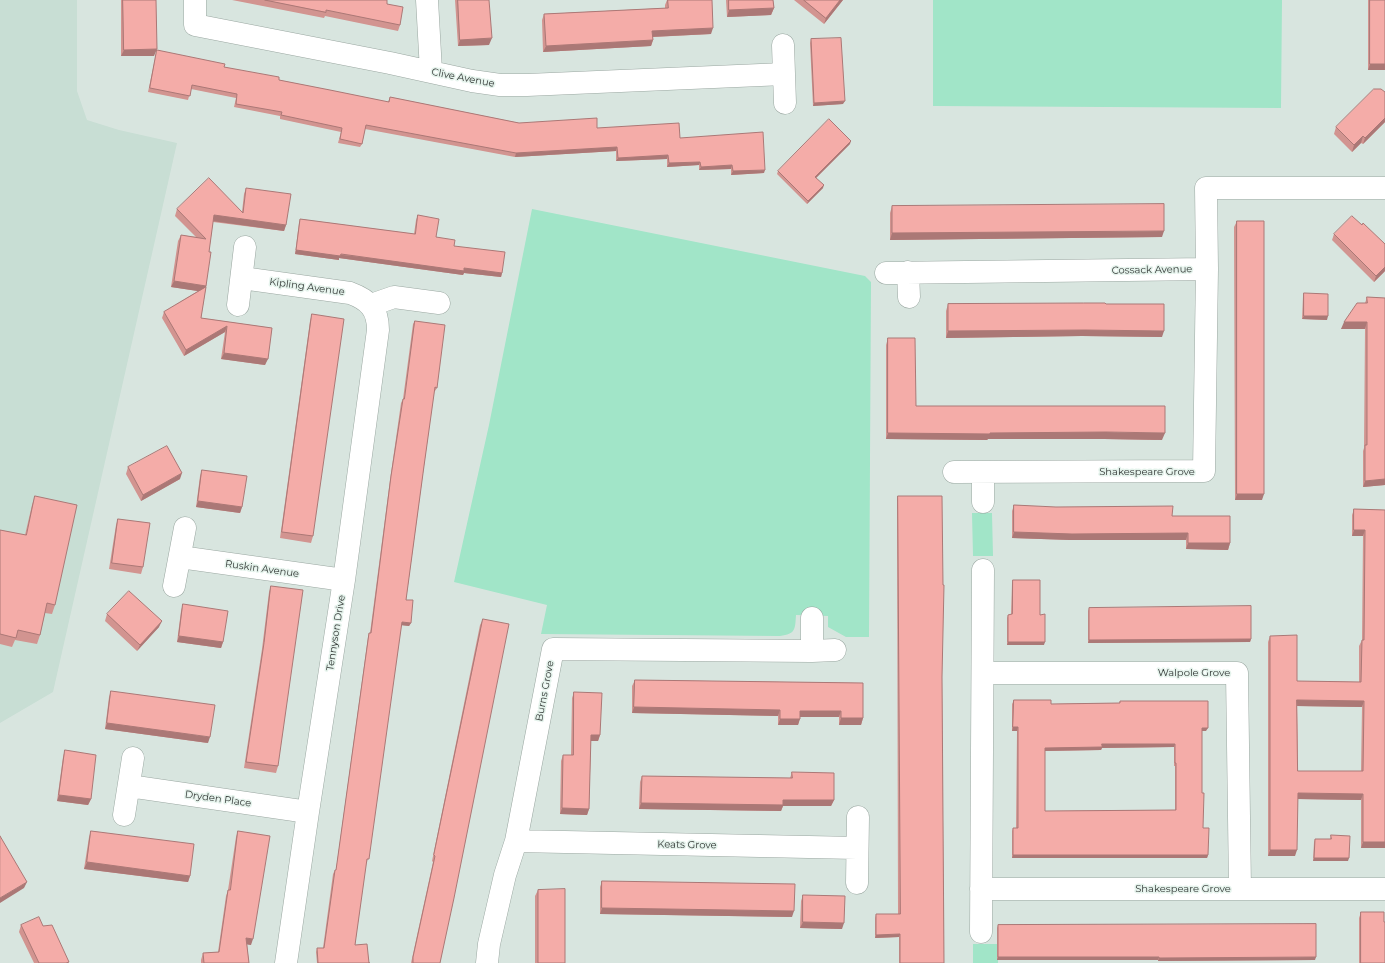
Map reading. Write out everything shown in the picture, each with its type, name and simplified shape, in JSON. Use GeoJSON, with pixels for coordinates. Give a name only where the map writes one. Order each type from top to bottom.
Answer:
{"type":"FeatureCollection","features":[{"type":"Feature","properties":{"kind":"street","name":"Clive Avenue"},"geometry":{"type":"LineString","coordinates":[[195,0],[195,25],[431,71],[472,81],[500,85],[784,74]]}},
{"type":"Feature","properties":{"kind":"street"},"geometry":{"type":"LineString","coordinates":[[427,0],[431,71]]}},
{"type":"Feature","properties":{"kind":"street"},"geometry":{"type":"LineString","coordinates":[[783,45],[785,103]]}},
{"type":"Feature","properties":{"kind":"street","name":"Cossack Avenue"},"geometry":{"type":"LineString","coordinates":[[886,273],[1206,269],[1206,188],[1385,188]]}},
{"type":"Feature","properties":{"kind":"street"},"geometry":{"type":"LineString","coordinates":[[238,305],[246,248]]}},
{"type":"Feature","properties":{"kind":"street","name":"Shakespeare Grove"},"geometry":{"type":"LineString","coordinates":[[954,472],[1204,472],[1206,269]]}},
{"type":"Feature","properties":{"kind":"street"},"geometry":{"type":"LineString","coordinates":[[908,272],[909,297]]}},
{"type":"Feature","properties":{"kind":"street","name":"Kipling Avenue"},"geometry":{"type":"LineString","coordinates":[[242,278],[350,293],[365,299],[371,305]]}},
{"type":"Feature","properties":{"kind":"street"},"geometry":{"type":"LineString","coordinates":[[371,305],[394,297],[439,303]]}},
{"type":"Feature","properties":{"kind":"street","name":"Tennyson Drive"},"geometry":{"type":"LineString","coordinates":[[286,963],[344,580],[378,330],[376,312],[371,305]]}},
{"type":"Feature","properties":{"kind":"street"},"geometry":{"type":"LineString","coordinates":[[983,472],[983,502]]}},
{"type":"Feature","properties":{"kind":"street"},"geometry":{"type":"LineString","coordinates":[[174,586],[185,528]]}},
{"type":"Feature","properties":{"kind":"street","name":"Ruskin Avenue"},"geometry":{"type":"LineString","coordinates":[[180,557],[344,580]]}},
{"type":"Feature","properties":{"kind":"street"},"geometry":{"type":"LineString","coordinates":[[981,932],[983,570]]}},
{"type":"Feature","properties":{"kind":"street"},"geometry":{"type":"LineString","coordinates":[[812,618],[812,650]]}},
{"type":"Feature","properties":{"kind":"street","name":"Burns Grove"},"geometry":{"type":"LineString","coordinates":[[487,963],[489,944],[505,875],[516,842],[553,649],[835,650]]}},
{"type":"Feature","properties":{"kind":"street","name":"Walpole Grove"},"geometry":{"type":"LineString","coordinates":[[982,673],[1238,673],[1240,889]]}},
{"type":"Feature","properties":{"kind":"street"},"geometry":{"type":"LineString","coordinates":[[124,815],[133,758]]}},
{"type":"Feature","properties":{"kind":"street","name":"Dryden Place"},"geometry":{"type":"LineString","coordinates":[[129,786],[308,812]]}},
{"type":"Feature","properties":{"kind":"street"},"geometry":{"type":"LineString","coordinates":[[857,883],[858,817]]}},
{"type":"Feature","properties":{"kind":"street","name":"Keats Grove"},"geometry":{"type":"LineString","coordinates":[[516,842],[858,848]]}},
{"type":"Feature","properties":{"kind":"street","name":"Shakespeare Grove"},"geometry":{"type":"LineString","coordinates":[[981,889],[1385,889]]}},
{"type":"Feature","properties":{"kind":"shaded area"},"geometry":{"type":"Polygon","coordinates":[[[0,0],[77,0],[77,91],[87,120],[119,130],[177,143],[53,692],[0,723],[0,0]]]}},
{"type":"Feature","properties":{"kind":"green space"},"geometry":{"type":"Polygon","coordinates":[[[933,0],[1282,0],[1281,108],[933,106],[933,0]]]}},
{"type":"Feature","properties":{"kind":"green space"},"geometry":{"type":"Polygon","coordinates":[[[532,209],[865,276],[871,282],[869,637],[846,637],[828,627],[828,616],[796,615],[794,630],[789,634],[780,636],[541,634],[547,605],[454,582],[489,425],[532,209]]]}},
{"type":"Feature","properties":{"kind":"green space"},"geometry":{"type":"Polygon","coordinates":[[[972,513],[992,513],[993,556],[973,556],[972,513]]]}},
{"type":"Feature","properties":{"kind":"green space"},"geometry":{"type":"Polygon","coordinates":[[[973,944],[998,944],[998,963],[973,963],[973,944]]]}},
{"type":"Feature","properties":{"kind":"building"},"geometry":{"type":"Polygon","coordinates":[[[123,0],[156,0],[157,49],[124,50],[123,0]]]}},
{"type":"Feature","properties":{"kind":"building"},"geometry":{"type":"Polygon","coordinates":[[[265,0],[387,0],[387,4],[403,7],[400,25],[326,10],[326,12],[265,0]]]}},
{"type":"Feature","properties":{"kind":"building"},"geometry":{"type":"Polygon","coordinates":[[[458,0],[489,0],[492,38],[460,40],[458,0]]]}},
{"type":"Feature","properties":{"kind":"building"},"geometry":{"type":"Polygon","coordinates":[[[668,0],[712,0],[713,28],[652,31],[653,40],[546,46],[544,14],[668,8],[668,0]]]}},
{"type":"Feature","properties":{"kind":"building"},"geometry":{"type":"Polygon","coordinates":[[[729,0],[773,0],[774,8],[729,10],[729,0]]]}},
{"type":"Feature","properties":{"kind":"building"},"geometry":{"type":"Polygon","coordinates":[[[804,0],[840,0],[826,18],[804,0]]]}},
{"type":"Feature","properties":{"kind":"building"},"geometry":{"type":"Polygon","coordinates":[[[1370,0],[1385,0],[1385,64],[1370,64],[1370,0]]]}},
{"type":"Feature","properties":{"kind":"building"},"geometry":{"type":"Polygon","coordinates":[[[841,38],[845,101],[814,103],[811,39],[841,38]]]}},
{"type":"Feature","properties":{"kind":"building"},"geometry":{"type":"Polygon","coordinates":[[[157,50],[225,64],[224,67],[279,77],[279,80],[389,102],[390,97],[519,123],[597,118],[597,128],[679,123],[680,138],[763,132],[765,170],[733,171],[732,165],[701,167],[700,162],[669,163],[668,155],[618,158],[617,147],[516,153],[366,125],[362,144],[340,139],[342,128],[281,115],[282,112],[236,104],[237,94],[192,85],[190,96],[150,88],[157,50]]]}},
{"type":"Feature","properties":{"kind":"building"},"geometry":{"type":"Polygon","coordinates":[[[1374,89],[1381,89],[1385,92],[1385,118],[1365,138],[1363,136],[1354,145],[1336,127],[1374,89]]]}},
{"type":"Feature","properties":{"kind":"building"},"geometry":{"type":"Polygon","coordinates":[[[829,119],[851,141],[815,177],[824,185],[808,201],[778,171],[829,119]]]}},
{"type":"Feature","properties":{"kind":"building"},"geometry":{"type":"Polygon","coordinates":[[[209,178],[243,213],[246,188],[291,194],[286,225],[214,215],[206,286],[174,281],[181,235],[206,239],[177,209],[209,178]]]}},
{"type":"Feature","properties":{"kind":"building"},"geometry":{"type":"Polygon","coordinates":[[[1164,204],[1164,231],[892,233],[892,206],[1164,204]]]}},
{"type":"Feature","properties":{"kind":"building"},"geometry":{"type":"Polygon","coordinates":[[[418,215],[439,219],[436,237],[455,240],[454,246],[505,252],[502,273],[464,268],[464,271],[341,254],[340,256],[296,250],[300,219],[415,234],[418,215]]]}},
{"type":"Feature","properties":{"kind":"building"},"geometry":{"type":"Polygon","coordinates":[[[1352,216],[1362,225],[1363,223],[1385,244],[1385,267],[1376,276],[1334,234],[1352,216]]]}},
{"type":"Feature","properties":{"kind":"building"},"geometry":{"type":"Polygon","coordinates":[[[1237,221],[1264,221],[1264,494],[1237,494],[1237,221]]]}},
{"type":"Feature","properties":{"kind":"building"},"geometry":{"type":"Polygon","coordinates":[[[206,287],[201,318],[272,328],[268,359],[224,353],[227,326],[186,350],[164,312],[206,287]]]}},
{"type":"Feature","properties":{"kind":"building"},"geometry":{"type":"Polygon","coordinates":[[[1304,293],[1328,294],[1328,316],[1304,316],[1304,293]]]}},
{"type":"Feature","properties":{"kind":"building"},"geometry":{"type":"Polygon","coordinates":[[[1367,297],[1385,298],[1385,479],[1365,481],[1365,445],[1367,445],[1367,322],[1344,322],[1357,303],[1367,303],[1367,297]]]}},
{"type":"Feature","properties":{"kind":"building"},"geometry":{"type":"Polygon","coordinates":[[[948,304],[1164,304],[1164,331],[948,331],[948,304]]]}},
{"type":"Feature","properties":{"kind":"building"},"geometry":{"type":"Polygon","coordinates":[[[312,314],[344,319],[313,536],[282,532],[312,314]]]}},
{"type":"Feature","properties":{"kind":"building"},"geometry":{"type":"Polygon","coordinates":[[[415,321],[445,325],[406,600],[413,600],[411,623],[402,622],[369,859],[367,859],[355,945],[367,944],[369,963],[318,963],[317,948],[324,948],[369,633],[371,633],[391,476],[415,321]]]}},
{"type":"Feature","properties":{"kind":"building"},"geometry":{"type":"Polygon","coordinates":[[[888,338],[915,338],[916,406],[1165,406],[1165,433],[888,433],[888,338]]]}},
{"type":"Feature","properties":{"kind":"building"},"geometry":{"type":"Polygon","coordinates":[[[167,446],[182,473],[143,495],[128,467],[167,446]]]}},
{"type":"Feature","properties":{"kind":"building"},"geometry":{"type":"Polygon","coordinates":[[[202,470],[247,476],[242,507],[198,501],[202,470]]]}},
{"type":"Feature","properties":{"kind":"building"},"geometry":{"type":"Polygon","coordinates":[[[35,496],[77,505],[55,605],[47,603],[40,635],[18,630],[16,638],[0,634],[0,530],[26,535],[35,496]]]}},
{"type":"Feature","properties":{"kind":"building"},"geometry":{"type":"Polygon","coordinates":[[[898,496],[942,496],[944,585],[942,677],[944,963],[900,963],[900,934],[876,935],[876,914],[900,914],[898,496]]]}},
{"type":"Feature","properties":{"kind":"building"},"geometry":{"type":"Polygon","coordinates":[[[1014,505],[1056,507],[1173,506],[1172,516],[1230,516],[1230,543],[1188,543],[1188,533],[1072,534],[1014,532],[1014,505]]]}},
{"type":"Feature","properties":{"kind":"building"},"geometry":{"type":"Polygon","coordinates":[[[1354,509],[1385,510],[1385,842],[1363,842],[1363,794],[1298,793],[1297,850],[1270,850],[1270,636],[1297,635],[1297,681],[1361,682],[1362,640],[1364,640],[1365,530],[1354,530],[1354,509]],[[1297,700],[1298,771],[1363,771],[1364,701],[1297,700]]]}},
{"type":"Feature","properties":{"kind":"building"},"geometry":{"type":"Polygon","coordinates":[[[118,519],[150,523],[143,567],[112,563],[118,519]]]}},
{"type":"Feature","properties":{"kind":"building"},"geometry":{"type":"Polygon","coordinates":[[[1013,580],[1040,580],[1040,615],[1045,614],[1045,642],[1008,642],[1008,615],[1012,614],[1013,580]]]}},
{"type":"Feature","properties":{"kind":"building"},"geometry":{"type":"Polygon","coordinates":[[[271,586],[303,590],[278,766],[246,762],[271,586]]]}},
{"type":"Feature","properties":{"kind":"building"},"geometry":{"type":"Polygon","coordinates":[[[129,591],[162,621],[140,645],[107,614],[129,591]]]}},
{"type":"Feature","properties":{"kind":"building"},"geometry":{"type":"Polygon","coordinates":[[[183,604],[228,611],[223,642],[179,636],[183,604]]]}},
{"type":"Feature","properties":{"kind":"building"},"geometry":{"type":"Polygon","coordinates":[[[1251,606],[1251,639],[1089,640],[1089,608],[1251,606]]]}},
{"type":"Feature","properties":{"kind":"building"},"geometry":{"type":"Polygon","coordinates":[[[483,619],[509,624],[454,898],[440,963],[413,963],[413,957],[483,619]]]}},
{"type":"Feature","properties":{"kind":"building"},"geometry":{"type":"Polygon","coordinates":[[[635,680],[863,683],[863,718],[841,718],[841,711],[800,711],[800,719],[780,719],[780,710],[634,707],[635,680]]]}},
{"type":"Feature","properties":{"kind":"building"},"geometry":{"type":"Polygon","coordinates":[[[111,691],[215,705],[210,737],[107,723],[111,691]]]}},
{"type":"Feature","properties":{"kind":"building"},"geometry":{"type":"Polygon","coordinates":[[[574,692],[602,693],[600,735],[591,735],[589,809],[562,808],[563,755],[573,755],[574,692]]]}},
{"type":"Feature","properties":{"kind":"building"},"geometry":{"type":"Polygon","coordinates":[[[1014,700],[1051,700],[1051,704],[1120,703],[1120,701],[1208,701],[1208,728],[1202,728],[1202,793],[1204,793],[1203,828],[1209,828],[1208,855],[1013,855],[1013,828],[1018,828],[1018,727],[1013,727],[1014,700]],[[1102,744],[1102,747],[1045,748],[1045,811],[1176,810],[1175,744],[1102,744]]]}},
{"type":"Feature","properties":{"kind":"building"},"geometry":{"type":"Polygon","coordinates":[[[65,750],[96,755],[91,799],[59,795],[65,750]]]}},
{"type":"Feature","properties":{"kind":"building"},"geometry":{"type":"Polygon","coordinates":[[[792,772],[834,773],[834,800],[783,800],[783,805],[641,803],[642,776],[792,778],[792,772]]]}},
{"type":"Feature","properties":{"kind":"building"},"geometry":{"type":"Polygon","coordinates":[[[91,831],[194,844],[190,876],[87,862],[91,831]]]}},
{"type":"Feature","properties":{"kind":"building"},"geometry":{"type":"Polygon","coordinates":[[[238,831],[270,836],[253,939],[246,938],[249,963],[204,963],[203,953],[219,952],[228,890],[230,890],[238,831]]]}},
{"type":"Feature","properties":{"kind":"building"},"geometry":{"type":"Polygon","coordinates":[[[1331,835],[1350,836],[1349,858],[1314,858],[1315,839],[1331,839],[1331,835]]]}},
{"type":"Feature","properties":{"kind":"building"},"geometry":{"type":"Polygon","coordinates":[[[0,836],[27,882],[0,898],[0,836]]]}},
{"type":"Feature","properties":{"kind":"building"},"geometry":{"type":"Polygon","coordinates":[[[602,881],[795,884],[794,911],[602,908],[602,881]]]}},
{"type":"Feature","properties":{"kind":"building"},"geometry":{"type":"Polygon","coordinates":[[[565,889],[565,963],[538,963],[538,890],[565,889]]]}},
{"type":"Feature","properties":{"kind":"building"},"geometry":{"type":"Polygon","coordinates":[[[803,895],[845,896],[844,923],[803,922],[803,895]]]}},
{"type":"Feature","properties":{"kind":"building"},"geometry":{"type":"Polygon","coordinates":[[[1361,912],[1384,912],[1385,963],[1361,963],[1361,912]]]}},
{"type":"Feature","properties":{"kind":"building"},"geometry":{"type":"Polygon","coordinates":[[[39,917],[43,926],[52,925],[69,962],[39,963],[21,925],[39,917]]]}},
{"type":"Feature","properties":{"kind":"building"},"geometry":{"type":"Polygon","coordinates":[[[1316,924],[1316,957],[998,957],[998,925],[1316,924]]]}}]}
